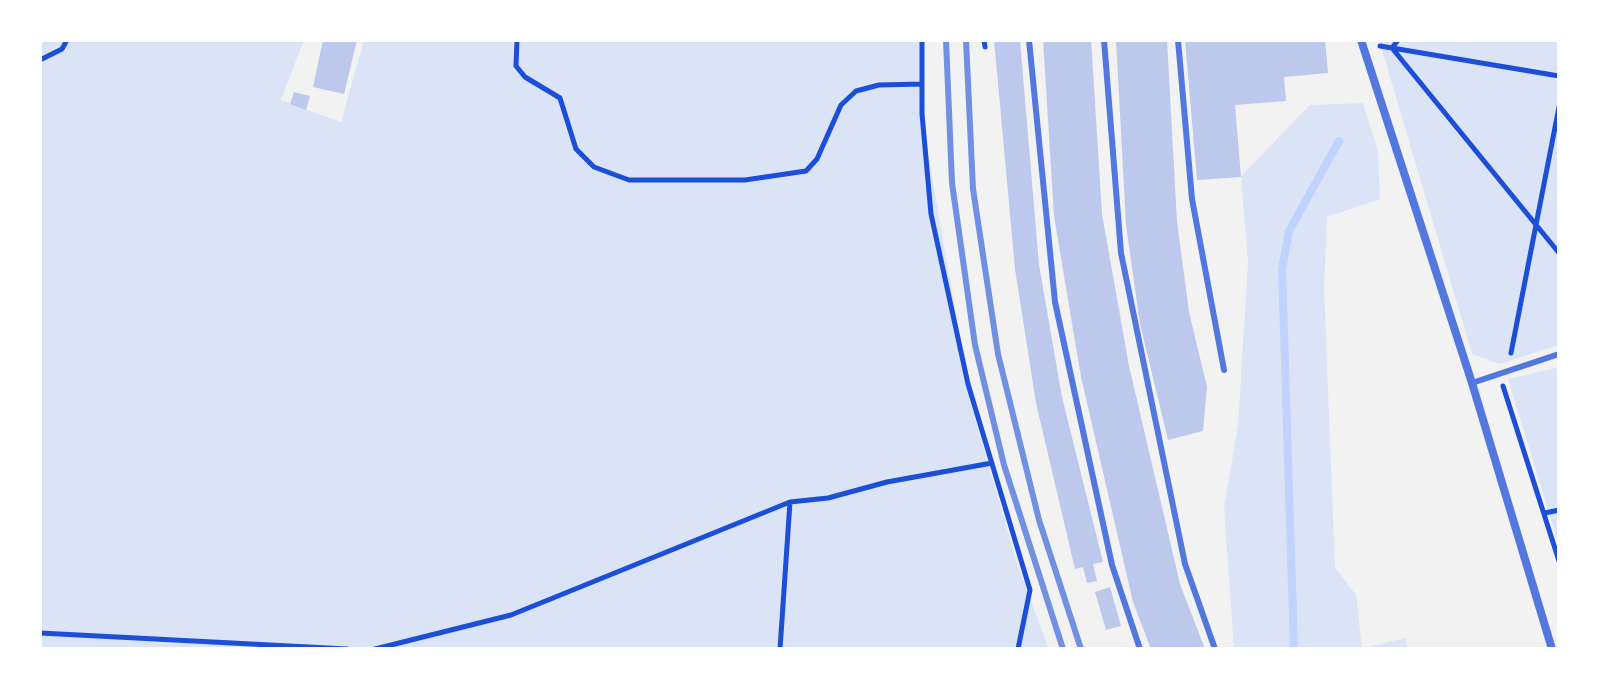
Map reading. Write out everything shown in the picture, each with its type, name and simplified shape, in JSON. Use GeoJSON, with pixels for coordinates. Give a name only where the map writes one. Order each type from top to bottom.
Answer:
{"type":"FeatureCollection","features":[{"type":"Feature","properties":{"kind":"street"},"geometry":{"type":"LineString","coordinates":[[1361,40],[1472,383],[1552,649]]}},
{"type":"Feature","properties":{"kind":"lane"},"geometry":{"type":"LineString","coordinates":[[1029,40],[1055,302],[1112,565],[1140,649]]}},
{"type":"Feature","properties":{"kind":"lane"},"geometry":{"type":"LineString","coordinates":[[1104,40],[1126,283],[1185,564],[1215,649]]}},
{"type":"Feature","properties":{"kind":"lane"},"geometry":{"type":"LineString","coordinates":[[1178,40],[1192,199],[1224,370]]}},
{"type":"Feature","properties":{"kind":"lane"},"geometry":{"type":"LineString","coordinates":[[1472,383],[1559,354]]}},
{"type":"Feature","properties":{"kind":"path"},"geometry":{"type":"LineString","coordinates":[[40,60],[62,49],[67,40]]}},
{"type":"Feature","properties":{"kind":"path"},"geometry":{"type":"LineString","coordinates":[[517,40],[516,66],[525,77],[560,98],[576,149],[594,167],[629,180],[745,180],[806,171],[817,159],[841,105],[856,91],[879,85],[922,84]]}},
{"type":"Feature","properties":{"kind":"path"},"geometry":{"type":"LineString","coordinates":[[922,40],[931,214],[968,384],[1030,590],[1018,649]]}},
{"type":"Feature","properties":{"kind":"path"},"geometry":{"type":"LineString","coordinates":[[1392,48],[1398,40]]}},
{"type":"Feature","properties":{"kind":"path"},"geometry":{"type":"LineString","coordinates":[[1380,46],[1559,76]]}},
{"type":"Feature","properties":{"kind":"path"},"geometry":{"type":"LineString","coordinates":[[1392,48],[1559,253]]}},
{"type":"Feature","properties":{"kind":"path"},"geometry":{"type":"LineString","coordinates":[[1559,107],[1510,361],[1499,364],[1498,373],[1559,561]]}},
{"type":"Feature","properties":{"kind":"path"},"geometry":{"type":"LineString","coordinates":[[375,649],[511,615],[790,502],[828,498],[887,482],[992,463]]}},
{"type":"Feature","properties":{"kind":"path"},"geometry":{"type":"LineString","coordinates":[[780,649],[790,502]]}},
{"type":"Feature","properties":{"kind":"path"},"geometry":{"type":"LineString","coordinates":[[1545,513],[1559,510]]}},
{"type":"Feature","properties":{"kind":"path"},"geometry":{"type":"LineString","coordinates":[[40,633],[347,649]]}},
{"type":"Feature","properties":{"kind":"shaded area"},"geometry":{"type":"Polygon","coordinates":[[[40,40],[304,40],[281,100],[341,122],[364,40],[921,40],[926,141],[972,407],[1017,563],[1049,649],[40,649],[40,40]]]}},
{"type":"Feature","properties":{"kind":"shaded area"},"geometry":{"type":"Polygon","coordinates":[[[1379,40],[1559,40],[1559,345],[1499,364],[1472,354],[1379,40]]]}},
{"type":"Feature","properties":{"kind":"shaded area"},"geometry":{"type":"Polygon","coordinates":[[[1363,103],[1378,151],[1380,199],[1327,217],[1324,288],[1335,567],[1356,595],[1362,648],[1406,638],[1407,649],[1234,649],[1224,507],[1238,426],[1248,262],[1241,176],[1310,105],[1363,103]]]}},
{"type":"Feature","properties":{"kind":"shaded area"},"geometry":{"type":"Polygon","coordinates":[[[1559,367],[1559,546],[1508,379],[1559,367]]]}},
{"type":"Feature","properties":{"kind":"building"},"geometry":{"type":"Polygon","coordinates":[[[323,40],[357,40],[344,94],[313,87],[323,40]]]}},
{"type":"Feature","properties":{"kind":"building"},"geometry":{"type":"Polygon","coordinates":[[[994,40],[1020,40],[1039,265],[1062,397],[1103,562],[1093,564],[1097,581],[1087,583],[1083,567],[1075,569],[1036,403],[1015,269],[994,40]]]}},
{"type":"Feature","properties":{"kind":"building"},"geometry":{"type":"Polygon","coordinates":[[[1043,40],[1091,40],[1102,214],[1129,366],[1180,584],[1205,649],[1151,649],[1133,602],[1081,377],[1054,216],[1043,40]]]}},
{"type":"Feature","properties":{"kind":"building"},"geometry":{"type":"Polygon","coordinates":[[[1116,40],[1167,40],[1177,222],[1189,312],[1207,387],[1203,431],[1168,440],[1140,324],[1126,225],[1116,40]]]}},
{"type":"Feature","properties":{"kind":"building"},"geometry":{"type":"Polygon","coordinates":[[[1185,40],[1325,40],[1328,73],[1284,77],[1286,101],[1235,105],[1241,177],[1197,180],[1185,40]]]}},
{"type":"Feature","properties":{"kind":"building"},"geometry":{"type":"Polygon","coordinates":[[[294,92],[310,96],[306,110],[290,104],[294,92]]]}},
{"type":"Feature","properties":{"kind":"building"},"geometry":{"type":"Polygon","coordinates":[[[1110,587],[1121,626],[1106,630],[1095,592],[1110,587]]]}},
{"type":"Feature","properties":{"kind":"waterway"},"geometry":{"type":"LineString","coordinates":[[1294,649],[1282,269],[1289,231],[1339,141]]}},
{"type":"Feature","properties":{"kind":"railway"},"geometry":{"type":"LineString","coordinates":[[946,40],[952,183],[975,345],[1004,465],[1063,649]]}},
{"type":"Feature","properties":{"kind":"railway"},"geometry":{"type":"LineString","coordinates":[[966,40],[973,189],[998,354],[1039,520],[1081,649]]}}]}
